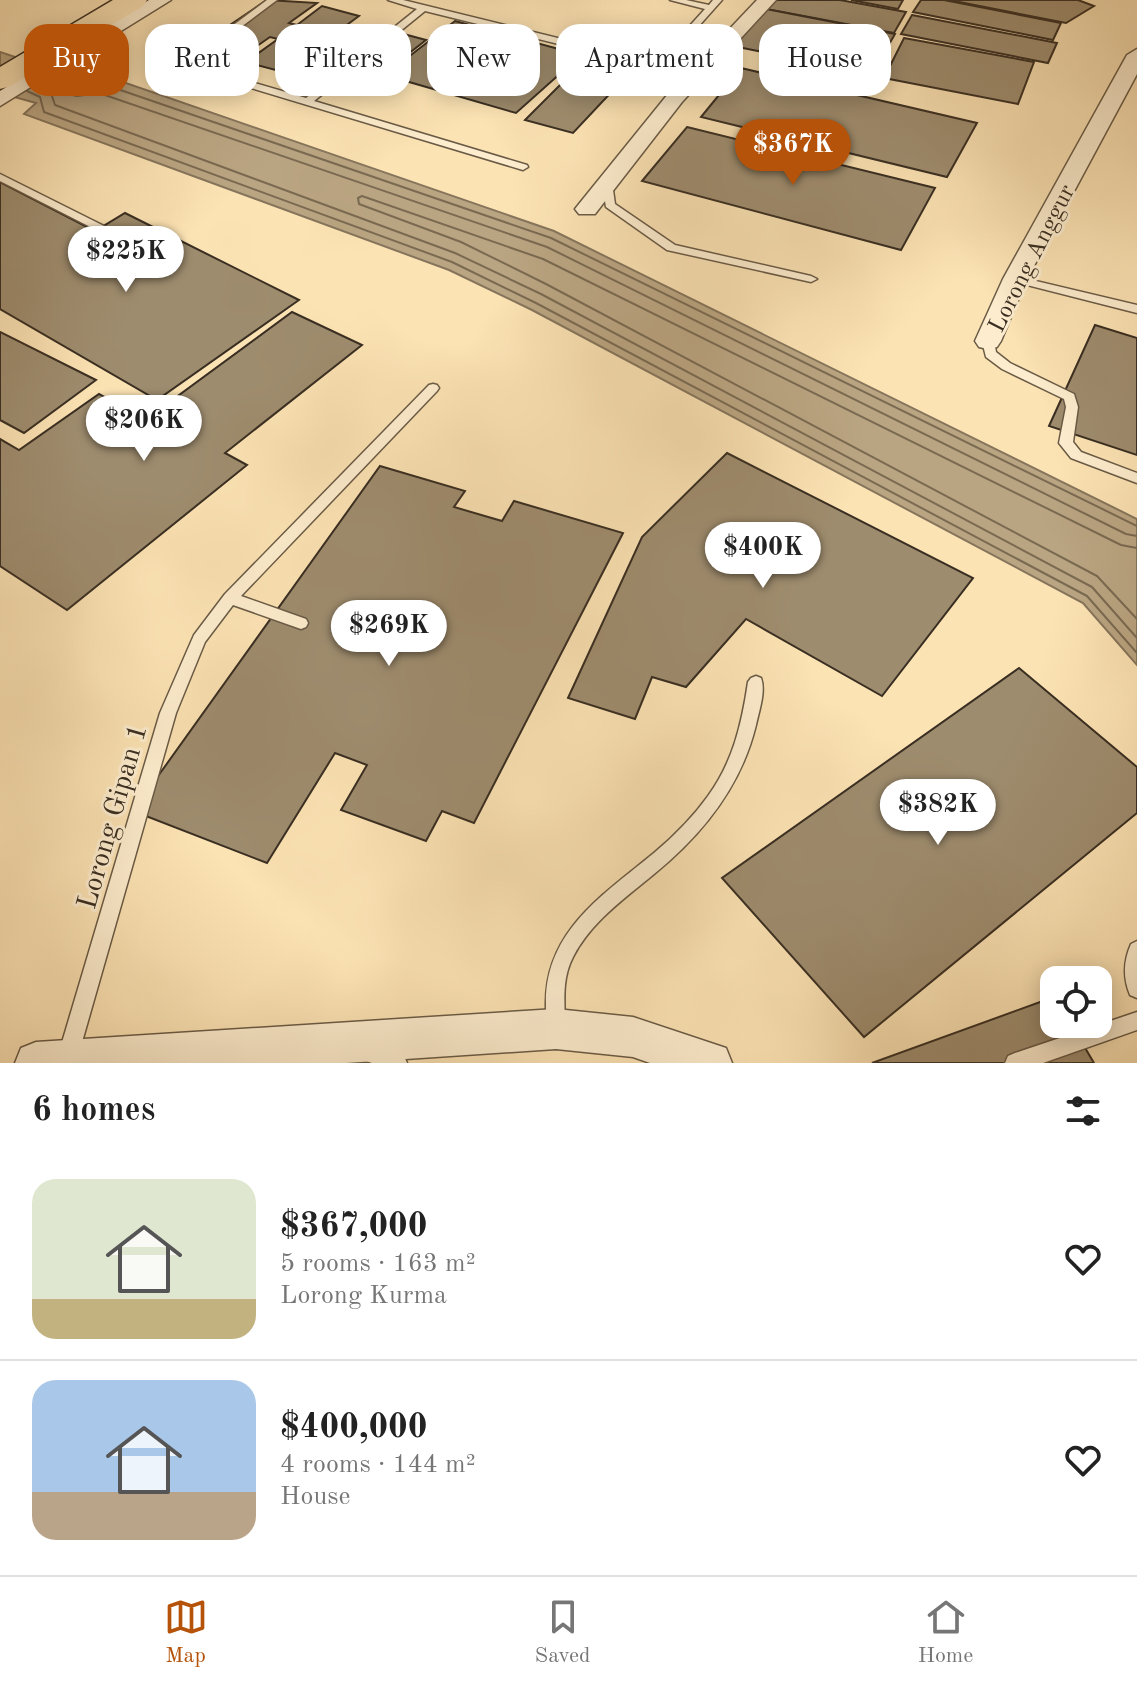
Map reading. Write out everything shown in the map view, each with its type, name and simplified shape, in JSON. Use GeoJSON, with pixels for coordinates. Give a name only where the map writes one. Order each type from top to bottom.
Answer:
{"type":"FeatureCollection","features":[{"type":"Feature","properties":{"kind":"main road"},"geometry":{"type":"LineString","coordinates":[[3,64],[98,0]]}},
{"type":"Feature","properties":{"kind":"main road"},"geometry":{"type":"LineString","coordinates":[[3,64],[39,57],[133,0]]}},
{"type":"Feature","properties":{"kind":"street"},"geometry":{"type":"LineString","coordinates":[[0,100],[162,0]]}},
{"type":"Feature","properties":{"kind":"street"},"geometry":{"type":"LineString","coordinates":[[587,209],[675,98],[767,0]]}},
{"type":"Feature","properties":{"kind":"street","name":"Lorong Anggur"},"geometry":{"type":"LineString","coordinates":[[988,341],[1015,279],[1137,55]]}},
{"type":"Feature","properties":{"kind":"street"},"geometry":{"type":"LineString","coordinates":[[51,1062],[556,1029],[633,1037],[711,1063]]}},
{"type":"Feature","properties":{"kind":"lane"},"geometry":{"type":"LineString","coordinates":[[273,0],[204,51],[200,63],[214,74],[523,167]]}},
{"type":"Feature","properties":{"kind":"lane"},"geometry":{"type":"LineString","coordinates":[[392,0],[631,60],[653,61],[670,53],[718,0]]}},
{"type":"Feature","properties":{"kind":"lane"},"geometry":{"type":"LineString","coordinates":[[674,0],[710,8]]}},
{"type":"Feature","properties":{"kind":"lane"},"geometry":{"type":"LineString","coordinates":[[306,103],[423,8]]}},
{"type":"Feature","properties":{"kind":"lane"},"geometry":{"type":"LineString","coordinates":[[0,177],[116,236]]}},
{"type":"Feature","properties":{"kind":"lane"},"geometry":{"type":"LineString","coordinates":[[607,183],[610,205],[671,248],[811,279]]}},
{"type":"Feature","properties":{"kind":"lane"},"geometry":{"type":"LineString","coordinates":[[1015,279],[1137,309]]}},
{"type":"Feature","properties":{"kind":"lane","name":"Lorong Anggur"},"geometry":{"type":"LineString","coordinates":[[988,341],[990,354],[1006,366],[1070,397],[1072,407],[1066,443],[1076,455],[1137,478]]}},
{"type":"Feature","properties":{"kind":"lane","name":"Lorong Gipan 1"},"geometry":{"type":"LineString","coordinates":[[51,1062],[178,684],[199,639],[230,598],[433,388]]}},
{"type":"Feature","properties":{"kind":"lane"},"geometry":{"type":"LineString","coordinates":[[230,598],[301,623]]}},
{"type":"Feature","properties":{"kind":"lane"},"geometry":{"type":"LineString","coordinates":[[556,1029],[557,974],[574,938],[619,891],[684,836],[735,770],[750,727],[756,682]]}},
{"type":"Feature","properties":{"kind":"lane"},"geometry":{"type":"LineString","coordinates":[[1137,950],[1133,974],[1137,989]]}},
{"type":"Feature","properties":{"kind":"lane"},"geometry":{"type":"LineString","coordinates":[[1015,1063],[1137,1021]]}},
{"type":"Feature","properties":{"kind":"lane"},"geometry":{"type":"LineString","coordinates":[[346,1043],[397,1063]]}},
{"type":"Feature","properties":{"kind":"water"},"geometry":{"type":"Polygon","coordinates":[[[0,52],[24,60],[24,96],[129,96],[129,84],[145,90],[145,96],[164,96],[554,231],[1137,519],[1137,665],[1083,603],[532,310],[449,270],[24,114],[36,103],[0,93],[0,52]]]}},
{"type":"Feature","properties":{"kind":"building"},"geometry":{"type":"Polygon","coordinates":[[[267,0],[317,3],[289,23],[293,24],[275,24],[275,38],[270,37],[259,45],[259,24],[232,24],[267,0]]]}},
{"type":"Feature","properties":{"kind":"building"},"geometry":{"type":"Polygon","coordinates":[[[772,0],[840,0],[906,12],[894,33],[891,32],[891,24],[846,24],[766,9],[772,0]]]}},
{"type":"Feature","properties":{"kind":"building"},"geometry":{"type":"Polygon","coordinates":[[[851,0],[903,0],[898,9],[851,0]]]}},
{"type":"Feature","properties":{"kind":"building"},"geometry":{"type":"Polygon","coordinates":[[[921,0],[944,0],[1061,23],[1053,40],[913,12],[921,0]]]}},
{"type":"Feature","properties":{"kind":"building"},"geometry":{"type":"Polygon","coordinates":[[[949,0],[1078,0],[1094,6],[1066,23],[949,0]]]}},
{"type":"Feature","properties":{"kind":"building"},"geometry":{"type":"Polygon","coordinates":[[[322,6],[359,16],[348,24],[298,24],[322,6]]]}},
{"type":"Feature","properties":{"kind":"building"},"geometry":{"type":"Polygon","coordinates":[[[766,9],[843,24],[759,24],[759,51],[743,48],[743,35],[766,9]]]}},
{"type":"Feature","properties":{"kind":"building"},"geometry":{"type":"Polygon","coordinates":[[[912,15],[1057,43],[1048,63],[901,34],[912,15]]]}},
{"type":"Feature","properties":{"kind":"building"},"geometry":{"type":"Polygon","coordinates":[[[411,36],[426,40],[411,52],[411,36]]]}},
{"type":"Feature","properties":{"kind":"building"},"geometry":{"type":"Polygon","coordinates":[[[904,38],[1034,62],[1018,104],[891,79],[891,64],[904,38]]]}},
{"type":"Feature","properties":{"kind":"building"},"geometry":{"type":"Polygon","coordinates":[[[275,41],[275,70],[259,66],[259,53],[275,41]]]}},
{"type":"Feature","properties":{"kind":"building"},"geometry":{"type":"Polygon","coordinates":[[[427,43],[427,87],[411,83],[411,55],[427,43]]]}},
{"type":"Feature","properties":{"kind":"building"},"geometry":{"type":"Polygon","coordinates":[[[540,44],[556,48],[556,77],[540,92],[540,44]]]}},
{"type":"Feature","properties":{"kind":"building"},"geometry":{"type":"Polygon","coordinates":[[[743,68],[759,72],[759,96],[861,96],[977,123],[947,177],[701,117],[718,96],[743,96],[743,68]]]}},
{"type":"Feature","properties":{"kind":"building"},"geometry":{"type":"Polygon","coordinates":[[[556,89],[556,96],[608,96],[573,133],[525,120],[556,89]]]}},
{"type":"Feature","properties":{"kind":"building"},"geometry":{"type":"Polygon","coordinates":[[[457,96],[535,96],[516,113],[457,96]]]}},
{"type":"Feature","properties":{"kind":"building"},"geometry":{"type":"Polygon","coordinates":[[[687,127],[935,188],[901,250],[642,181],[687,127]]]}},
{"type":"Feature","properties":{"kind":"building"},"geometry":{"type":"Polygon","coordinates":[[[0,182],[95,231],[125,213],[299,300],[157,400],[0,309],[0,182]]]}},
{"type":"Feature","properties":{"kind":"building"},"geometry":{"type":"Polygon","coordinates":[[[292,312],[362,345],[225,453],[247,465],[67,610],[0,566],[0,439],[19,450],[99,394],[145,420],[292,312]]]}},
{"type":"Feature","properties":{"kind":"building"},"geometry":{"type":"Polygon","coordinates":[[[1095,325],[1137,338],[1137,455],[1049,426],[1095,325]]]}},
{"type":"Feature","properties":{"kind":"building"},"geometry":{"type":"Polygon","coordinates":[[[0,332],[96,380],[24,433],[0,420],[0,332]]]}},
{"type":"Feature","properties":{"kind":"building"},"geometry":{"type":"Polygon","coordinates":[[[727,453],[973,578],[882,696],[746,619],[686,687],[652,677],[635,719],[568,698],[642,537],[727,453]]]}},
{"type":"Feature","properties":{"kind":"building"},"geometry":{"type":"Polygon","coordinates":[[[380,466],[465,491],[454,507],[502,521],[514,501],[623,533],[474,823],[442,811],[426,841],[341,810],[367,765],[335,753],[267,863],[133,811],[380,466]]]}},
{"type":"Feature","properties":{"kind":"building"},"geometry":{"type":"Polygon","coordinates":[[[1019,668],[1137,767],[1137,813],[864,1037],[722,878],[1019,668]]]}},
{"type":"Feature","properties":{"kind":"building"},"geometry":{"type":"Polygon","coordinates":[[[1040,1002],[1040,1038],[1079,1038],[1094,1063],[872,1063],[1040,1002]]]}}]}
